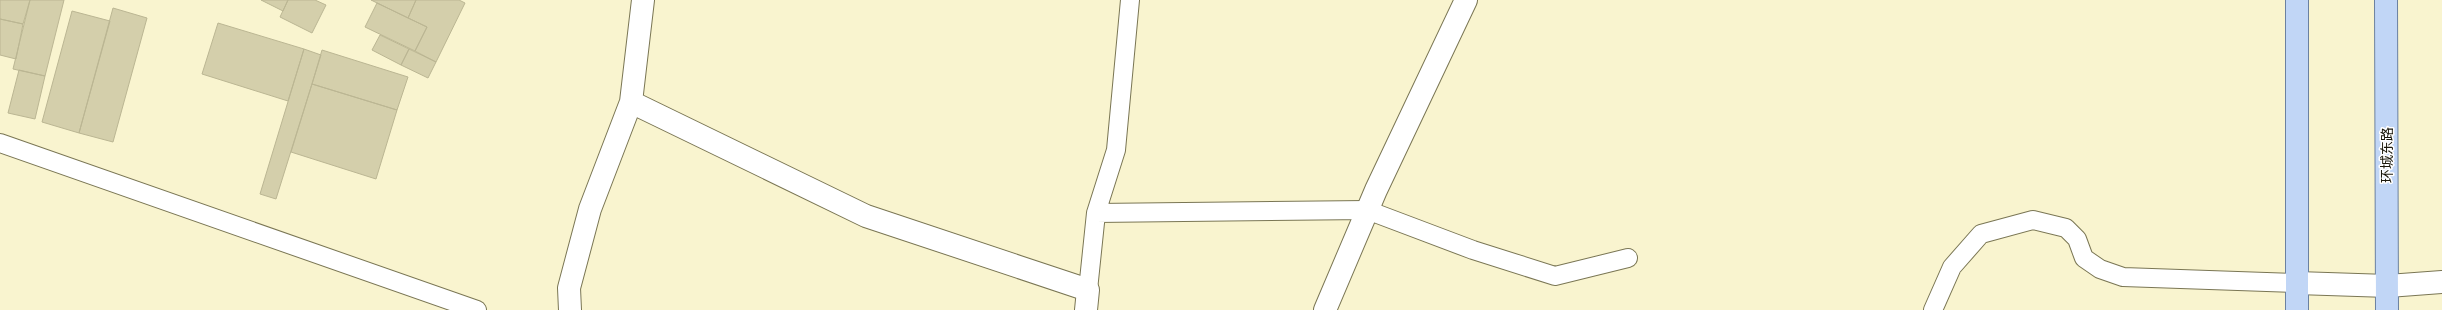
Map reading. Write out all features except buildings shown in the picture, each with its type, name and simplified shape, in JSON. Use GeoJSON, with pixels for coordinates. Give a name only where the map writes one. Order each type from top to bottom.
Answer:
{"type":"FeatureCollection","features":[{"type":"Feature","properties":{"kind":"main road"},"geometry":{"type":"LineString","coordinates":[[2297,0],[2297,310]]}},
{"type":"Feature","properties":{"kind":"main road","name":"环城东路"},"geometry":{"type":"LineString","coordinates":[[2386,0],[2387,310]]}},
{"type":"Feature","properties":{"kind":"street"},"geometry":{"type":"LineString","coordinates":[[570,310],[569,288],[590,210],[631,102],[643,0]]}},
{"type":"Feature","properties":{"kind":"street"},"geometry":{"type":"LineString","coordinates":[[1325,310],[1367,210],[1466,0]]}},
{"type":"Feature","properties":{"kind":"street"},"geometry":{"type":"LineString","coordinates":[[631,102],[866,216],[1087,300]]}},
{"type":"Feature","properties":{"kind":"street"},"geometry":{"type":"LineString","coordinates":[[2297,283],[2388,286],[2442,282]]}},
{"type":"Feature","properties":{"kind":"lane"},"geometry":{"type":"LineString","coordinates":[[1087,300],[1096,213],[1116,150],[1130,0]]}},
{"type":"Feature","properties":{"kind":"lane"},"geometry":{"type":"LineString","coordinates":[[0,143],[477,310]]}},
{"type":"Feature","properties":{"kind":"lane"},"geometry":{"type":"LineString","coordinates":[[1096,213],[1367,210],[1473,250],[1555,276],[1628,258]]}},
{"type":"Feature","properties":{"kind":"lane"},"geometry":{"type":"LineString","coordinates":[[1933,310],[1952,267],[1981,234],[2034,220],[2066,228],[2077,240],[2084,258],[2100,269],[2123,277],[2297,283]]}}]}
